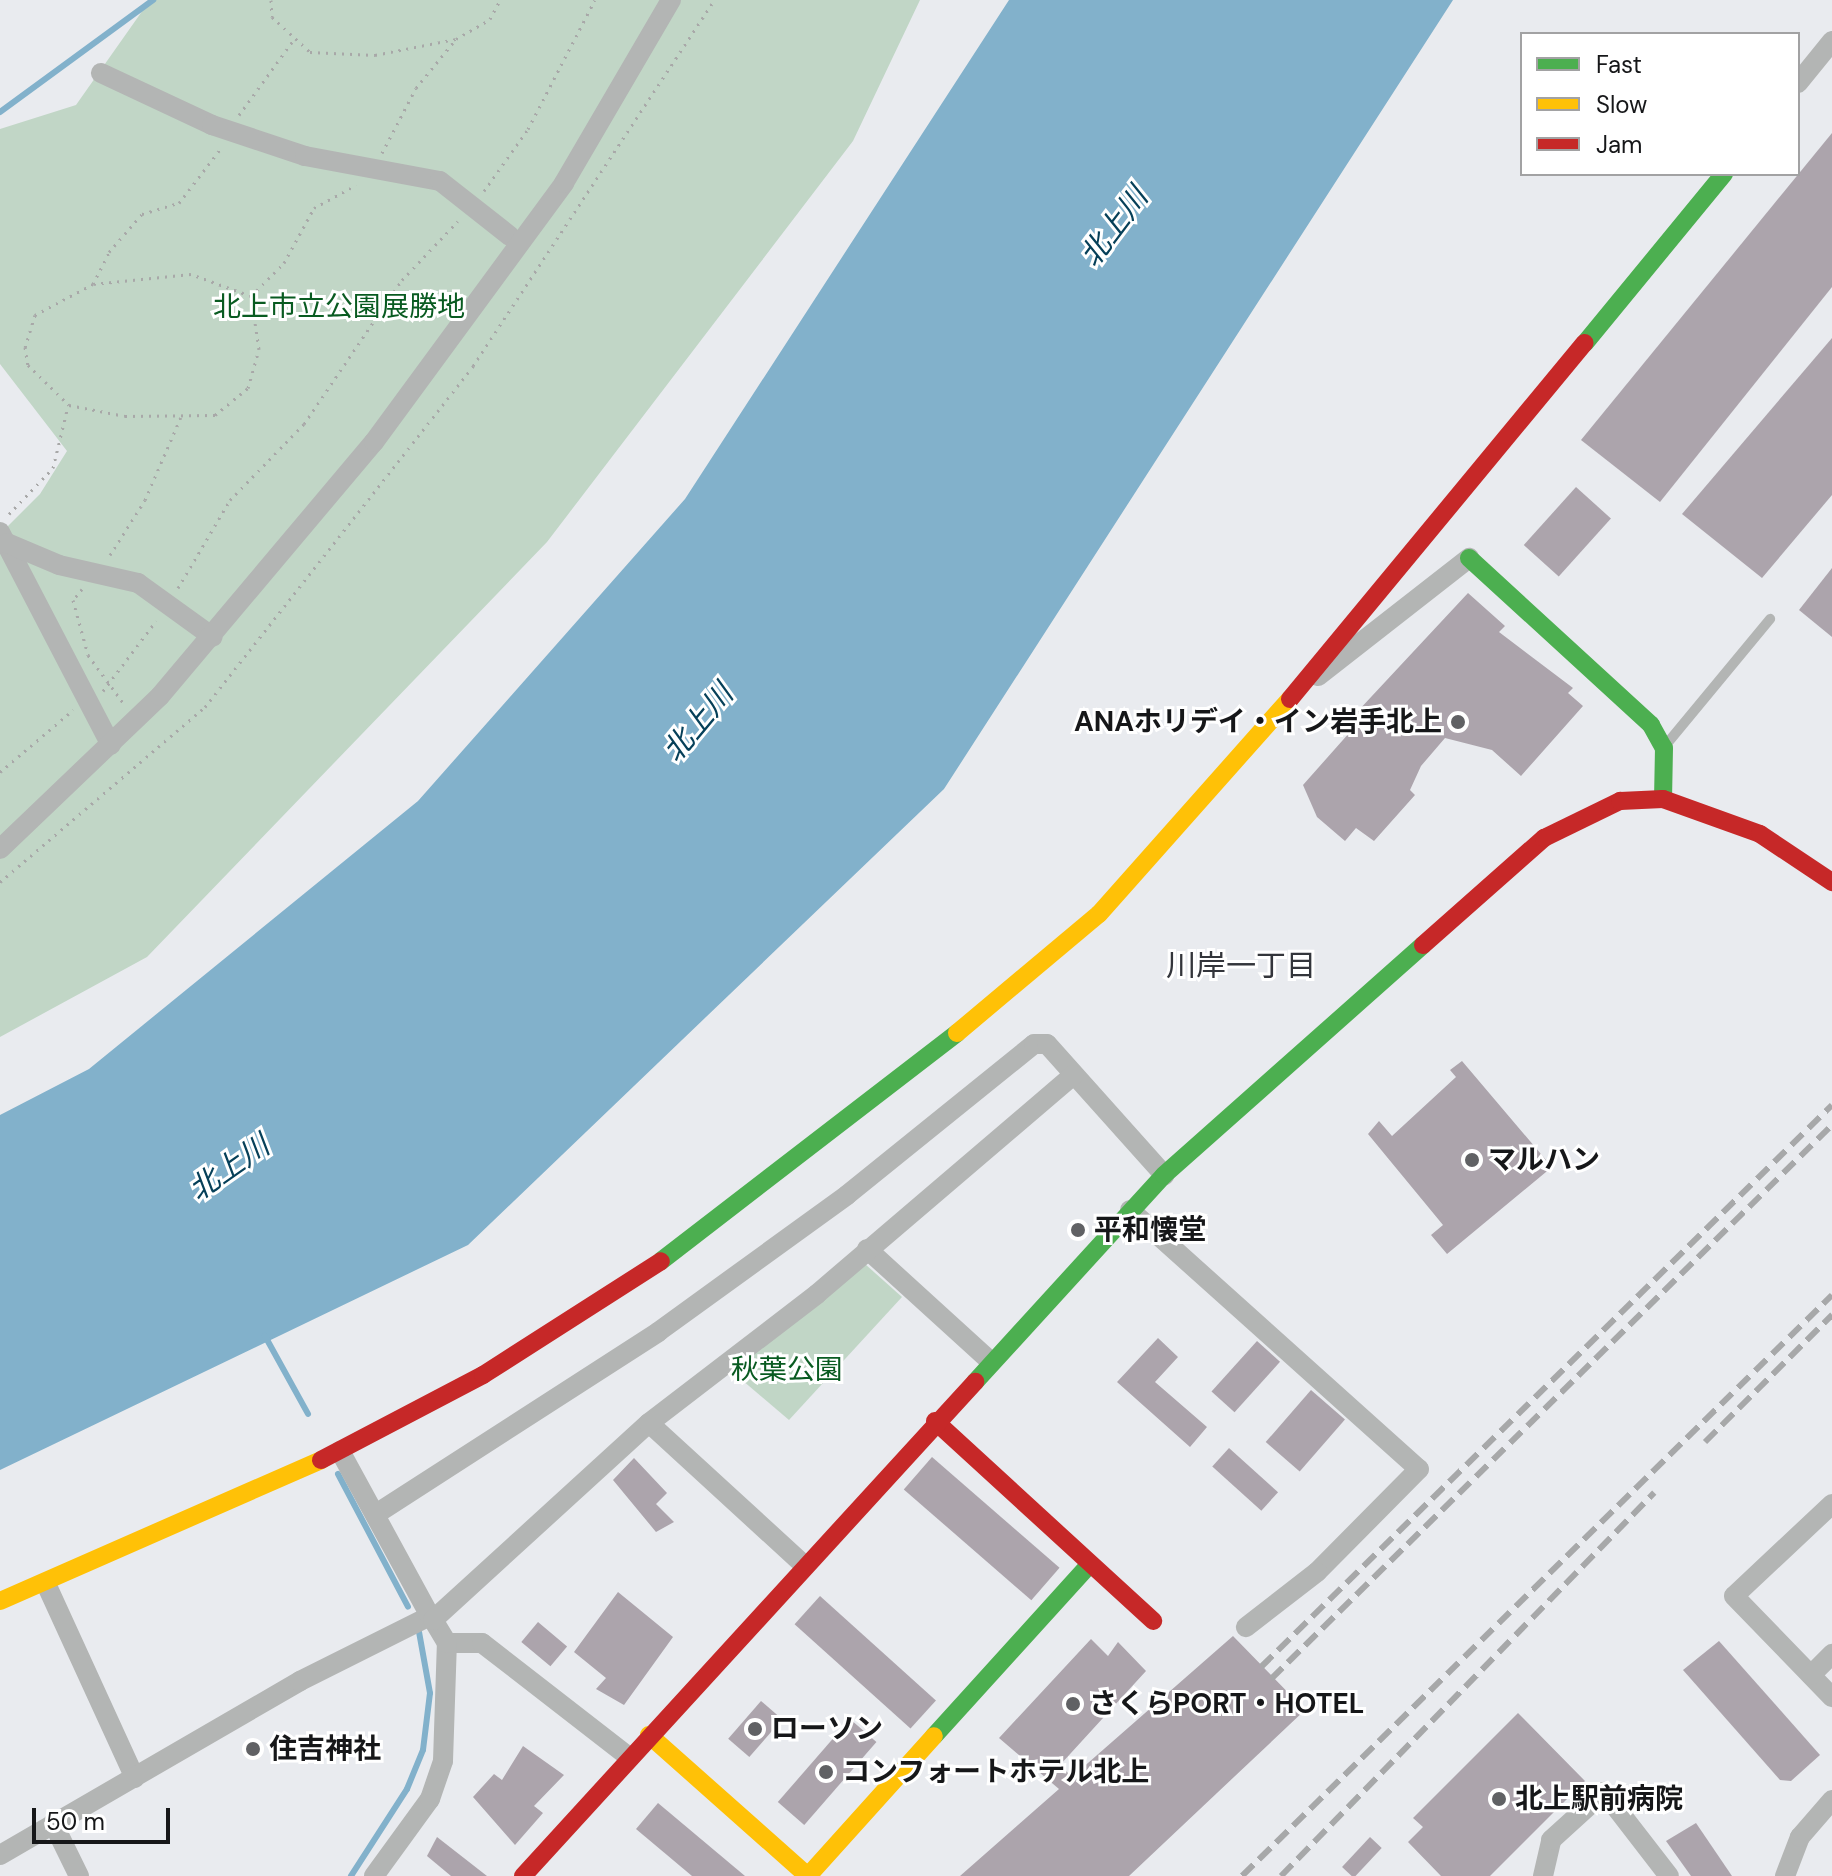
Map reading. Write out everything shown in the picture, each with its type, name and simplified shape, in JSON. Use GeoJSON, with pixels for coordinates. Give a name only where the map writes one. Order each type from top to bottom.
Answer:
{"type":"FeatureCollection","features":[{"type":"Feature","properties":{"kind":"street"},"geometry":{"type":"LineString","coordinates":[[0,849],[111,745],[213,637],[465,324],[564,183],[671,0]]}},
{"type":"Feature","properties":{"kind":"street"},"geometry":{"type":"LineString","coordinates":[[1800,81],[1832,41]]}},
{"type":"Feature","properties":{"kind":"street"},"geometry":{"type":"LineString","coordinates":[[101,73],[212,125],[305,156],[440,181],[510,236]]}},
{"type":"Feature","properties":{"kind":"street"},"geometry":{"type":"LineString","coordinates":[[0,1601],[47,1586],[340,1451],[483,1375],[654,1266],[889,1091],[1099,914],[1296,692],[1722,176]]}},
{"type":"Feature","properties":{"kind":"street"},"geometry":{"type":"LineString","coordinates":[[3,537],[59,565],[138,583],[213,637]]}},
{"type":"Feature","properties":{"kind":"street"},"geometry":{"type":"LineString","coordinates":[[3,537],[111,745]]}},
{"type":"Feature","properties":{"kind":"street"},"geometry":{"type":"LineString","coordinates":[[1296,692],[1469,558],[1651,725],[1664,748],[1663,799]]}},
{"type":"Feature","properties":{"kind":"street"},"geometry":{"type":"LineString","coordinates":[[523,1876],[988,1359],[1164,1175],[1544,838],[1581,814],[1620,801],[1663,799],[1760,834],[1832,882]]}},
{"type":"Feature","properties":{"kind":"street"},"geometry":{"type":"LineString","coordinates":[[376,1514],[658,1332],[847,1195],[1034,1044],[1047,1044],[1164,1175]]}},
{"type":"Feature","properties":{"kind":"street"},"geometry":{"type":"LineString","coordinates":[[374,1876],[430,1799],[443,1761],[447,1643],[433,1620],[649,1423],[867,1249],[1073,1075]]}},
{"type":"Feature","properties":{"kind":"street"},"geometry":{"type":"LineString","coordinates":[[1130,1210],[1419,1469],[1317,1572],[1246,1627]]}},
{"type":"Feature","properties":{"kind":"street"},"geometry":{"type":"LineString","coordinates":[[867,1249],[988,1359]]}},
{"type":"Feature","properties":{"kind":"street"},"geometry":{"type":"LineString","coordinates":[[935,1421],[1153,1621]]}},
{"type":"Feature","properties":{"kind":"street"},"geometry":{"type":"LineString","coordinates":[[649,1423],[804,1565]]}},
{"type":"Feature","properties":{"kind":"street"},"geometry":{"type":"LineString","coordinates":[[0,1855],[430,1616],[340,1451]]}},
{"type":"Feature","properties":{"kind":"street"},"geometry":{"type":"LineString","coordinates":[[1832,1504],[1734,1596],[1832,1697]]}},
{"type":"Feature","properties":{"kind":"street"},"geometry":{"type":"LineString","coordinates":[[649,1735],[808,1876],[1089,1565]]}},
{"type":"Feature","properties":{"kind":"street"},"geometry":{"type":"LineString","coordinates":[[47,1586],[135,1778]]}},
{"type":"Feature","properties":{"kind":"street"},"geometry":{"type":"LineString","coordinates":[[447,1643],[482,1643],[630,1758]]}},
{"type":"Feature","properties":{"kind":"street"},"geometry":{"type":"LineString","coordinates":[[1811,1675],[1832,1654]]}},
{"type":"Feature","properties":{"kind":"street"},"geometry":{"type":"LineString","coordinates":[[1543,1876],[1551,1840],[1604,1792],[1669,1876]]}},
{"type":"Feature","properties":{"kind":"street"},"geometry":{"type":"LineString","coordinates":[[1785,1876],[1800,1837],[1832,1800]]}},
{"type":"Feature","properties":{"kind":"street"},"geometry":{"type":"LineString","coordinates":[[53,1823],[79,1876]]}},
{"type":"Feature","properties":{"kind":"lane"},"geometry":{"type":"LineString","coordinates":[[1664,748],[1770,619]]}},
{"type":"Feature","properties":{"kind":"path"},"geometry":{"type":"LineString","coordinates":[[271,0],[272,17],[310,52],[375,55],[456,39],[490,19],[500,0]]}},
{"type":"Feature","properties":{"kind":"path"},"geometry":{"type":"LineString","coordinates":[[0,772],[87,699],[111,686],[168,605],[230,500],[304,424],[402,280],[473,206],[528,129],[595,0]]}},
{"type":"Feature","properties":{"kind":"path"},"geometry":{"type":"LineString","coordinates":[[235,120],[295,38]]}},
{"type":"Feature","properties":{"kind":"path"},"geometry":{"type":"LineString","coordinates":[[380,157],[416,88],[456,39]]}},
{"type":"Feature","properties":{"kind":"path"},"geometry":{"type":"LineString","coordinates":[[93,284],[109,252],[142,214],[179,203],[228,134]]}},
{"type":"Feature","properties":{"kind":"path"},"geometry":{"type":"LineString","coordinates":[[251,296],[284,263],[314,208],[368,178]]}},
{"type":"Feature","properties":{"kind":"path"},"geometry":{"type":"LineString","coordinates":[[191,274],[251,296],[259,349],[248,388],[215,415],[125,416],[69,405],[38,381],[25,347],[47,302],[126,275],[191,274]]}},
{"type":"Feature","properties":{"kind":"path"},"geometry":{"type":"LineString","coordinates":[[0,522],[38,492],[53,468],[69,405]]}},
{"type":"Feature","properties":{"kind":"green space","name":"北上市立公園展勝地"},"geometry":{"type":"Polygon","coordinates":[[[150,0],[920,0],[853,141],[547,542],[147,957],[0,1037],[0,534],[40,494],[67,451],[0,364],[0,129],[76,105],[150,0]]]}},
{"type":"Feature","properties":{"kind":"green space","name":"秋葉公園"},"geometry":{"type":"Polygon","coordinates":[[[865,1264],[902,1297],[789,1420],[729,1369],[865,1264]]]}},
{"type":"Feature","properties":{"kind":"water","name":"北上川"},"geometry":{"type":"Polygon","coordinates":[[[1009,0],[1453,0],[944,789],[468,1245],[0,1470],[0,1115],[89,1069],[418,801],[685,499],[1009,0]]]}},
{"type":"Feature","properties":{"kind":"building"},"geometry":{"type":"Polygon","coordinates":[[[1832,133],[1832,287],[1660,502],[1581,440],[1797,176],[1800,176],[1832,133]]]}},
{"type":"Feature","properties":{"kind":"building"},"geometry":{"type":"Polygon","coordinates":[[[1832,338],[1832,495],[1762,578],[1682,514],[1832,338]]]}},
{"type":"Feature","properties":{"kind":"building"},"geometry":{"type":"Polygon","coordinates":[[[1576,487],[1611,518],[1559,576],[1524,545],[1576,487]]]}},
{"type":"Feature","properties":{"kind":"building"},"geometry":{"type":"Polygon","coordinates":[[[1832,568],[1832,637],[1799,610],[1832,568]]]}},
{"type":"Feature","properties":{"kind":"building","name":"ANAホリデイ・イン岩手北上"},"geometry":{"type":"Polygon","coordinates":[[[1468,593],[1505,626],[1499,632],[1573,688],[1568,693],[1583,706],[1521,776],[1492,750],[1445,738],[1421,766],[1410,790],[1415,795],[1374,841],[1356,828],[1345,841],[1317,817],[1303,785],[1350,732],[1344,726],[1468,593]]]}},
{"type":"Feature","properties":{"kind":"building","name":"マルハン"},"geometry":{"type":"Polygon","coordinates":[[[1462,1061],[1552,1167],[1447,1254],[1431,1235],[1443,1225],[1368,1134],[1379,1121],[1392,1136],[1456,1077],[1450,1070],[1462,1061]]]}},
{"type":"Feature","properties":{"kind":"building"},"geometry":{"type":"Polygon","coordinates":[[[1158,1338],[1178,1357],[1155,1382],[1207,1427],[1190,1447],[1117,1382],[1158,1338]]]}},
{"type":"Feature","properties":{"kind":"building"},"geometry":{"type":"Polygon","coordinates":[[[1257,1341],[1280,1362],[1235,1412],[1211,1392],[1257,1341]]]}},
{"type":"Feature","properties":{"kind":"building"},"geometry":{"type":"Polygon","coordinates":[[[1311,1390],[1345,1420],[1300,1472],[1266,1442],[1311,1390]]]}},
{"type":"Feature","properties":{"kind":"building"},"geometry":{"type":"Polygon","coordinates":[[[1229,1448],[1278,1492],[1261,1511],[1212,1467],[1229,1448]]]}},
{"type":"Feature","properties":{"kind":"building"},"geometry":{"type":"Polygon","coordinates":[[[932,1457],[1060,1568],[1031,1600],[904,1489],[932,1457]]]}},
{"type":"Feature","properties":{"kind":"building"},"geometry":{"type":"Polygon","coordinates":[[[634,1458],[667,1493],[656,1504],[674,1522],[656,1532],[613,1480],[634,1458]]]}},
{"type":"Feature","properties":{"kind":"building"},"geometry":{"type":"Polygon","coordinates":[[[618,1592],[673,1637],[624,1705],[596,1689],[606,1678],[574,1652],[618,1592]]]}},
{"type":"Feature","properties":{"kind":"building"},"geometry":{"type":"Polygon","coordinates":[[[820,1596],[936,1700],[911,1729],[795,1624],[820,1596]]]}},
{"type":"Feature","properties":{"kind":"building"},"geometry":{"type":"Polygon","coordinates":[[[538,1622],[567,1646],[550,1666],[521,1642],[538,1622]]]}},
{"type":"Feature","properties":{"kind":"building"},"geometry":{"type":"Polygon","coordinates":[[[1233,1636],[1305,1710],[1129,1876],[960,1876],[1059,1789],[999,1738],[1091,1639],[1108,1656],[1118,1642],[1146,1671],[1060,1765],[1072,1777],[1233,1636]]]}},
{"type":"Feature","properties":{"kind":"building"},"geometry":{"type":"Polygon","coordinates":[[[1719,1641],[1820,1755],[1791,1781],[1780,1780],[1683,1670],[1719,1641]]]}},
{"type":"Feature","properties":{"kind":"building","name":"ローソン"},"geometry":{"type":"Polygon","coordinates":[[[761,1701],[782,1719],[749,1757],[728,1739],[761,1701]]]}},
{"type":"Feature","properties":{"kind":"building","name":"北上駅前病院"},"geometry":{"type":"Polygon","coordinates":[[[1518,1713],[1585,1781],[1490,1876],[1441,1876],[1408,1842],[1423,1827],[1413,1818],[1518,1713]]]}},
{"type":"Feature","properties":{"kind":"building","name":"コンフォートホテル北上"},"geometry":{"type":"Polygon","coordinates":[[[850,1719],[876,1742],[804,1825],[778,1802],[850,1719]]]}},
{"type":"Feature","properties":{"kind":"building"},"geometry":{"type":"Polygon","coordinates":[[[523,1746],[564,1775],[534,1806],[543,1813],[515,1845],[473,1797],[494,1774],[502,1780],[523,1746]]]}},
{"type":"Feature","properties":{"kind":"building"},"geometry":{"type":"Polygon","coordinates":[[[658,1803],[745,1876],[692,1876],[636,1829],[658,1803]]]}},
{"type":"Feature","properties":{"kind":"building"},"geometry":{"type":"Polygon","coordinates":[[[1696,1823],[1732,1876],[1691,1876],[1666,1841],[1696,1823]]]}},
{"type":"Feature","properties":{"kind":"building"},"geometry":{"type":"Polygon","coordinates":[[[437,1837],[487,1876],[451,1876],[427,1856],[437,1837]]]}},
{"type":"Feature","properties":{"kind":"building"},"geometry":{"type":"Polygon","coordinates":[[[1370,1837],[1382,1848],[1356,1876],[1342,1867],[1370,1837]]]}},
{"type":"Feature","properties":{"kind":"waterway"},"geometry":{"type":"LineString","coordinates":[[0,112],[153,0]]}},
{"type":"Feature","properties":{"kind":"waterway"},"geometry":{"type":"LineString","coordinates":[[265,1336],[308,1414]]}},
{"type":"Feature","properties":{"kind":"waterway"},"geometry":{"type":"LineString","coordinates":[[338,1474],[408,1607]]}},
{"type":"Feature","properties":{"kind":"waterway"},"geometry":{"type":"LineString","coordinates":[[351,1876],[407,1789],[423,1750],[430,1693],[419,1632]]}},
{"type":"Feature","properties":{"kind":"railway"},"geometry":{"type":"LineString","coordinates":[[1261,1667],[1832,1105]]}},
{"type":"Feature","properties":{"kind":"railway"},"geometry":{"type":"LineString","coordinates":[[1271,1679],[1832,1125]]}},
{"type":"Feature","properties":{"kind":"railway"},"geometry":{"type":"LineString","coordinates":[[1242,1876],[1832,1295]]}},
{"type":"Feature","properties":{"kind":"railway"},"geometry":{"type":"LineString","coordinates":[[1705,1442],[1832,1315]]}},
{"type":"Feature","properties":{"kind":"railway"},"geometry":{"type":"LineString","coordinates":[[1281,1876],[1654,1493]]}},
{"type":"Feature","properties":{"kind":"traffic: fast"},"geometry":{"type":"LineString","coordinates":[[1585,343],[1722,176]]}},
{"type":"Feature","properties":{"kind":"traffic: fast"},"geometry":{"type":"LineString","coordinates":[[1469,558],[1651,725],[1664,748],[1663,799]]}},
{"type":"Feature","properties":{"kind":"traffic: fast"},"geometry":{"type":"LineString","coordinates":[[975,1382],[1164,1175],[1423,945]]}},
{"type":"Feature","properties":{"kind":"traffic: fast"},"geometry":{"type":"LineString","coordinates":[[661,1261],[957,1033]]}},
{"type":"Feature","properties":{"kind":"traffic: fast"},"geometry":{"type":"LineString","coordinates":[[934,1736],[1089,1565]]}},
{"type":"Feature","properties":{"kind":"traffic: slow"},"geometry":{"type":"LineString","coordinates":[[957,1033],[1099,914],[1290,699]]}},
{"type":"Feature","properties":{"kind":"traffic: slow"},"geometry":{"type":"LineString","coordinates":[[0,1601],[321,1460]]}},
{"type":"Feature","properties":{"kind":"traffic: slow"},"geometry":{"type":"LineString","coordinates":[[649,1735],[808,1876],[934,1736]]}},
{"type":"Feature","properties":{"kind":"traffic: jam"},"geometry":{"type":"LineString","coordinates":[[1290,699],[1585,343]]}},
{"type":"Feature","properties":{"kind":"traffic: jam"},"geometry":{"type":"LineString","coordinates":[[1423,945],[1544,838],[1620,801],[1663,799],[1760,834],[1832,882]]}},
{"type":"Feature","properties":{"kind":"traffic: jam"},"geometry":{"type":"LineString","coordinates":[[321,1460],[483,1375],[661,1261]]}},
{"type":"Feature","properties":{"kind":"traffic: jam"},"geometry":{"type":"LineString","coordinates":[[523,1876],[975,1382]]}},
{"type":"Feature","properties":{"kind":"traffic: jam"},"geometry":{"type":"LineString","coordinates":[[935,1421],[1153,1621]]}},
{"type":"Feature","properties":{"kind":"place","name":"ANAホリデイ・イン岩手北上"},"geometry":{"type":"Point","coordinates":[1458,722]}},
{"type":"Feature","properties":{"kind":"place","name":"マルハン"},"geometry":{"type":"Point","coordinates":[1472,1160]}},
{"type":"Feature","properties":{"kind":"place","name":"平和懐堂"},"geometry":{"type":"Point","coordinates":[1078,1230]}},
{"type":"Feature","properties":{"kind":"place","name":"さくらPORT・HOTEL"},"geometry":{"type":"Point","coordinates":[1073,1704]}},
{"type":"Feature","properties":{"kind":"place","name":"ローソン"},"geometry":{"type":"Point","coordinates":[755,1729]}},
{"type":"Feature","properties":{"kind":"place","name":"住吉神社"},"geometry":{"type":"Point","coordinates":[253,1749]}},
{"type":"Feature","properties":{"kind":"place","name":"コンフォートホテル北上"},"geometry":{"type":"Point","coordinates":[826,1772]}},
{"type":"Feature","properties":{"kind":"place","name":"北上駅前病院"},"geometry":{"type":"Point","coordinates":[1499,1799]}},
{"type":"Feature","properties":{"kind":"district","name":"川岸一丁目"},"geometry":{"type":"Point","coordinates":[1241,966]}}]}
